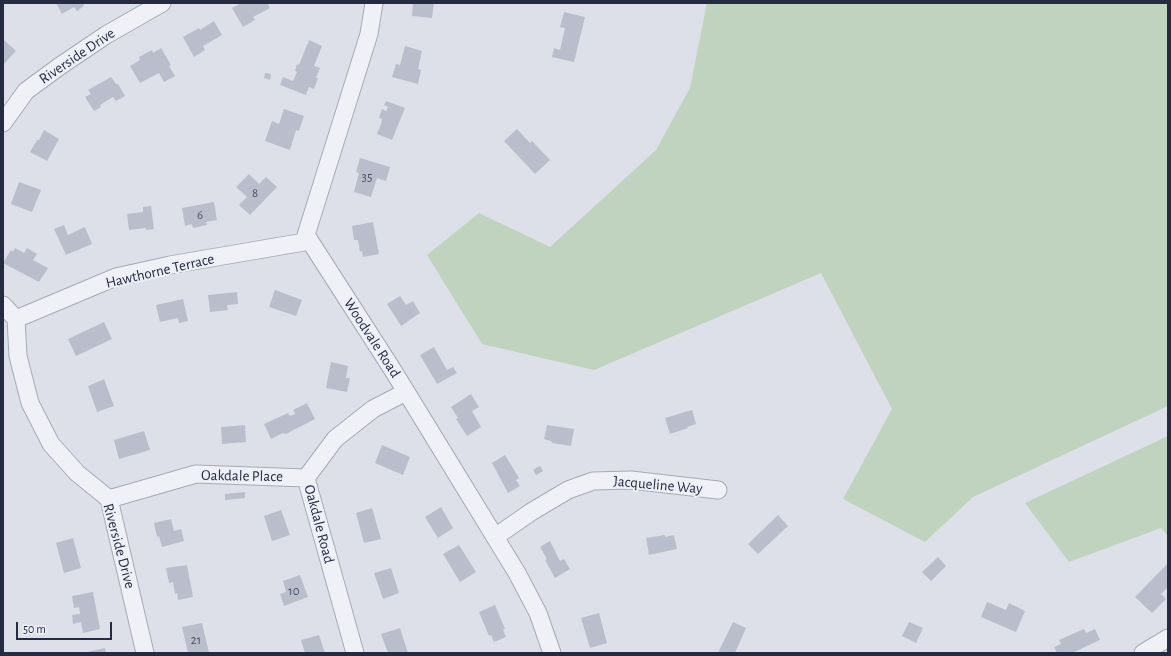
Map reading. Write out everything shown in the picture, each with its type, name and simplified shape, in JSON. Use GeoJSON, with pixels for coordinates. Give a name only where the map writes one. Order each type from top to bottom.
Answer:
{"type":"FeatureCollection","features":[{"type":"Feature","properties":{"kind":"street","name":"Riverside Drive"},"geometry":{"type":"LineString","coordinates":[[3,123],[26,91],[106,35],[162,3]]}},
{"type":"Feature","properties":{"kind":"street"},"geometry":{"type":"LineString","coordinates":[[310,241],[306,235],[369,34],[374,3]]}},
{"type":"Feature","properties":{"kind":"street","name":"Hawthorne Terrace"},"geometry":{"type":"LineString","coordinates":[[16,319],[116,277],[170,265],[310,241]]}},
{"type":"Feature","properties":{"kind":"street","name":"Woodvale Road"},"geometry":{"type":"LineString","coordinates":[[310,241],[406,392],[517,573],[538,613],[552,653]]}},
{"type":"Feature","properties":{"kind":"street"},"geometry":{"type":"LineString","coordinates":[[3,305],[16,319]]}},
{"type":"Feature","properties":{"kind":"street","name":"Riverside Drive"},"geometry":{"type":"LineString","coordinates":[[16,319],[18,356],[30,403],[51,444],[77,474],[109,500],[145,653]]}},
{"type":"Feature","properties":{"kind":"street","name":"Oakdale Road"},"geometry":{"type":"LineString","coordinates":[[355,653],[306,478],[335,439],[373,409],[406,392]]}},
{"type":"Feature","properties":{"kind":"street","name":"Oakdale Place"},"geometry":{"type":"LineString","coordinates":[[109,500],[196,474],[306,478]]}},
{"type":"Feature","properties":{"kind":"street","name":"Jacqueline Way"},"geometry":{"type":"LineString","coordinates":[[495,537],[531,512],[568,490],[593,481],[631,480],[718,490]]}},
{"type":"Feature","properties":{"kind":"street"},"geometry":{"type":"LineString","coordinates":[[1143,653],[1168,638]]}},
{"type":"Feature","properties":{"kind":"green space"},"geometry":{"type":"Polygon","coordinates":[[[707,3],[1168,3],[1168,406],[973,497],[925,542],[843,499],[892,409],[821,273],[594,370],[482,344],[427,255],[479,213],[550,247],[656,150],[690,88],[707,3]]]}},
{"type":"Feature","properties":{"kind":"green space"},"geometry":{"type":"Polygon","coordinates":[[[1168,436],[1168,536],[1161,528],[1069,562],[1025,503],[1168,436]]]}},
{"type":"Feature","properties":{"kind":"building"},"geometry":{"type":"Polygon","coordinates":[[[56,3],[83,3],[84,6],[77,11],[74,7],[62,14],[56,3]]]}},
{"type":"Feature","properties":{"kind":"building"},"geometry":{"type":"Polygon","coordinates":[[[241,3],[267,3],[270,8],[253,17],[255,20],[243,27],[232,8],[241,3]]]}},
{"type":"Feature","properties":{"kind":"building"},"geometry":{"type":"Polygon","coordinates":[[[413,3],[434,3],[432,18],[412,16],[413,3]]]}},
{"type":"Feature","properties":{"kind":"building"},"geometry":{"type":"Polygon","coordinates":[[[564,12],[585,17],[574,62],[552,57],[554,48],[560,50],[565,28],[560,27],[564,12]]]}},
{"type":"Feature","properties":{"kind":"building"},"geometry":{"type":"Polygon","coordinates":[[[214,21],[222,35],[203,46],[205,50],[194,57],[183,37],[199,28],[200,30],[214,21]]]}},
{"type":"Feature","properties":{"kind":"building"},"geometry":{"type":"Polygon","coordinates":[[[3,39],[16,51],[3,65],[3,39]]]}},
{"type":"Feature","properties":{"kind":"building"},"geometry":{"type":"Polygon","coordinates":[[[309,40],[322,46],[314,66],[320,68],[316,78],[318,78],[314,89],[309,87],[306,95],[280,85],[283,77],[293,81],[297,72],[295,71],[297,64],[299,65],[309,40]]]}},
{"type":"Feature","properties":{"kind":"building"},"geometry":{"type":"Polygon","coordinates":[[[405,46],[422,51],[418,69],[421,70],[418,84],[392,77],[396,64],[400,65],[405,46]]]}},
{"type":"Feature","properties":{"kind":"building"},"geometry":{"type":"Polygon","coordinates":[[[161,48],[171,65],[169,66],[175,76],[164,82],[159,73],[140,83],[130,66],[140,60],[139,57],[152,50],[153,53],[161,48]]]}},
{"type":"Feature","properties":{"kind":"building"},"geometry":{"type":"Polygon","coordinates":[[[265,73],[271,74],[270,80],[264,78],[265,73]]]}},
{"type":"Feature","properties":{"kind":"building"},"geometry":{"type":"Polygon","coordinates":[[[111,77],[116,84],[118,84],[125,96],[116,101],[113,97],[100,105],[101,107],[94,111],[85,97],[91,94],[88,90],[111,77]]]}},
{"type":"Feature","properties":{"kind":"building"},"geometry":{"type":"Polygon","coordinates":[[[386,101],[405,108],[392,140],[377,134],[382,119],[379,118],[382,109],[386,111],[388,107],[384,105],[386,101]]]}},
{"type":"Feature","properties":{"kind":"building"},"geometry":{"type":"Polygon","coordinates":[[[284,109],[304,116],[299,131],[296,130],[290,150],[265,141],[272,121],[279,124],[284,109]]]}},
{"type":"Feature","properties":{"kind":"building"},"geometry":{"type":"Polygon","coordinates":[[[517,129],[530,143],[532,141],[550,160],[535,174],[504,141],[517,129]]]}},
{"type":"Feature","properties":{"kind":"building"},"geometry":{"type":"Polygon","coordinates":[[[44,130],[59,139],[47,161],[30,152],[44,130]]]}},
{"type":"Feature","properties":{"kind":"building"},"geometry":{"type":"Polygon","coordinates":[[[360,158],[390,167],[386,181],[377,178],[371,197],[354,192],[359,173],[356,172],[360,158]]]}},
{"type":"Feature","properties":{"kind":"building"},"geometry":{"type":"Polygon","coordinates":[[[249,174],[259,184],[266,177],[277,187],[250,215],[239,205],[247,197],[236,187],[249,174]]]}},
{"type":"Feature","properties":{"kind":"building"},"geometry":{"type":"Polygon","coordinates":[[[19,182],[41,190],[32,212],[11,204],[19,182]]]}},
{"type":"Feature","properties":{"kind":"building"},"geometry":{"type":"Polygon","coordinates":[[[214,202],[217,220],[206,222],[207,225],[193,228],[192,224],[185,226],[182,208],[214,202]]]}},
{"type":"Feature","properties":{"kind":"building"},"geometry":{"type":"Polygon","coordinates":[[[151,206],[154,229],[146,230],[146,228],[129,230],[127,214],[143,212],[143,207],[151,206]]]}},
{"type":"Feature","properties":{"kind":"building"},"geometry":{"type":"Polygon","coordinates":[[[373,222],[379,254],[363,257],[362,251],[360,252],[358,240],[354,240],[352,226],[373,222]]]}},
{"type":"Feature","properties":{"kind":"building"},"geometry":{"type":"Polygon","coordinates":[[[64,225],[68,235],[85,227],[92,244],[66,255],[54,229],[64,225]]]}},
{"type":"Feature","properties":{"kind":"building"},"geometry":{"type":"Polygon","coordinates":[[[15,248],[24,253],[27,248],[37,254],[33,260],[48,268],[39,282],[3,263],[11,250],[13,252],[15,248]]]}},
{"type":"Feature","properties":{"kind":"building"},"geometry":{"type":"Polygon","coordinates":[[[275,290],[302,300],[296,316],[269,307],[275,290]]]}},
{"type":"Feature","properties":{"kind":"building"},"geometry":{"type":"Polygon","coordinates":[[[237,292],[238,304],[227,305],[228,310],[210,312],[208,295],[237,292]]]}},
{"type":"Feature","properties":{"kind":"building"},"geometry":{"type":"Polygon","coordinates":[[[400,296],[406,305],[413,301],[420,313],[401,326],[387,304],[400,296]]]}},
{"type":"Feature","properties":{"kind":"building"},"geometry":{"type":"Polygon","coordinates":[[[183,299],[188,321],[179,323],[178,318],[160,322],[156,305],[183,299]]]}},
{"type":"Feature","properties":{"kind":"building"},"geometry":{"type":"Polygon","coordinates":[[[104,322],[112,339],[76,356],[68,339],[104,322]]]}},
{"type":"Feature","properties":{"kind":"building"},"geometry":{"type":"Polygon","coordinates":[[[434,347],[447,370],[453,367],[457,373],[437,384],[420,355],[434,347]]]}},
{"type":"Feature","properties":{"kind":"building"},"geometry":{"type":"Polygon","coordinates":[[[331,362],[348,366],[346,378],[350,378],[347,392],[326,388],[331,362]]]}},
{"type":"Feature","properties":{"kind":"building"},"geometry":{"type":"Polygon","coordinates":[[[104,379],[114,406],[97,412],[88,386],[104,379]]]}},
{"type":"Feature","properties":{"kind":"building"},"geometry":{"type":"Polygon","coordinates":[[[471,394],[479,407],[472,411],[481,427],[467,436],[456,419],[458,418],[451,407],[471,394]]]}},
{"type":"Feature","properties":{"kind":"building"},"geometry":{"type":"Polygon","coordinates":[[[307,403],[315,419],[286,434],[283,433],[271,439],[264,424],[288,413],[290,416],[295,414],[293,410],[307,403]]]}},
{"type":"Feature","properties":{"kind":"building"},"geometry":{"type":"Polygon","coordinates":[[[692,410],[696,424],[670,434],[665,418],[692,410]]]}},
{"type":"Feature","properties":{"kind":"building"},"geometry":{"type":"Polygon","coordinates":[[[245,425],[246,442],[222,444],[221,427],[245,425]]]}},
{"type":"Feature","properties":{"kind":"building"},"geometry":{"type":"Polygon","coordinates":[[[547,425],[574,429],[571,446],[552,443],[551,441],[544,439],[547,425]]]}},
{"type":"Feature","properties":{"kind":"building"},"geometry":{"type":"Polygon","coordinates":[[[144,431],[150,450],[119,459],[114,440],[144,431]]]}},
{"type":"Feature","properties":{"kind":"building"},"geometry":{"type":"Polygon","coordinates":[[[382,445],[410,457],[403,475],[375,463],[382,445]]]}},
{"type":"Feature","properties":{"kind":"building"},"geometry":{"type":"Polygon","coordinates":[[[505,455],[519,478],[516,480],[520,486],[508,493],[492,463],[505,455]]]}},
{"type":"Feature","properties":{"kind":"building"},"geometry":{"type":"Polygon","coordinates":[[[540,466],[543,471],[536,475],[533,470],[540,466]]]}},
{"type":"Feature","properties":{"kind":"building"},"geometry":{"type":"Polygon","coordinates":[[[245,492],[245,498],[225,500],[225,494],[245,492]]]}},
{"type":"Feature","properties":{"kind":"building"},"geometry":{"type":"Polygon","coordinates":[[[441,507],[453,528],[438,538],[425,517],[441,507]]]}},
{"type":"Feature","properties":{"kind":"building"},"geometry":{"type":"Polygon","coordinates":[[[372,508],[381,539],[364,543],[356,513],[372,508]]]}},
{"type":"Feature","properties":{"kind":"building"},"geometry":{"type":"Polygon","coordinates":[[[281,510],[290,535],[272,541],[264,516],[281,510]]]}},
{"type":"Feature","properties":{"kind":"building"},"geometry":{"type":"Polygon","coordinates":[[[778,515],[788,526],[758,554],[748,544],[778,515]]]}},
{"type":"Feature","properties":{"kind":"building"},"geometry":{"type":"Polygon","coordinates":[[[171,519],[174,531],[181,529],[184,541],[162,547],[159,536],[157,537],[154,523],[171,519]]]}},
{"type":"Feature","properties":{"kind":"building"},"geometry":{"type":"Polygon","coordinates":[[[665,535],[665,537],[674,535],[677,549],[649,555],[646,538],[665,535]]]}},
{"type":"Feature","properties":{"kind":"building"},"geometry":{"type":"Polygon","coordinates":[[[73,538],[81,568],[64,573],[56,543],[73,538]]]}},
{"type":"Feature","properties":{"kind":"building"},"geometry":{"type":"Polygon","coordinates":[[[550,541],[560,561],[564,559],[570,569],[555,578],[540,547],[550,541]]]}},
{"type":"Feature","properties":{"kind":"building"},"geometry":{"type":"Polygon","coordinates":[[[459,545],[476,572],[460,582],[443,554],[459,545]]]}},
{"type":"Feature","properties":{"kind":"building"},"geometry":{"type":"Polygon","coordinates":[[[938,557],[946,566],[931,581],[922,572],[938,557]]]}},
{"type":"Feature","properties":{"kind":"building"},"geometry":{"type":"Polygon","coordinates":[[[1168,563],[1168,587],[1161,594],[1166,599],[1152,613],[1135,597],[1168,563]]]}},
{"type":"Feature","properties":{"kind":"building"},"geometry":{"type":"Polygon","coordinates":[[[187,565],[193,597],[178,600],[177,593],[175,594],[173,582],[169,583],[166,568],[187,565]]]}},
{"type":"Feature","properties":{"kind":"building"},"geometry":{"type":"Polygon","coordinates":[[[391,568],[399,593],[383,599],[374,573],[391,568]]]}},
{"type":"Feature","properties":{"kind":"building"},"geometry":{"type":"Polygon","coordinates":[[[300,575],[308,597],[284,606],[280,594],[286,592],[283,581],[300,575]]]}},
{"type":"Feature","properties":{"kind":"building"},"geometry":{"type":"Polygon","coordinates":[[[93,592],[100,629],[83,633],[81,622],[73,624],[72,615],[80,614],[79,607],[74,608],[72,596],[93,592]]]}},
{"type":"Feature","properties":{"kind":"building"},"geometry":{"type":"Polygon","coordinates":[[[987,602],[1006,610],[1009,603],[1025,611],[1016,632],[981,617],[987,602]]]}},
{"type":"Feature","properties":{"kind":"building"},"geometry":{"type":"Polygon","coordinates":[[[495,605],[505,629],[503,630],[506,637],[494,642],[491,635],[489,636],[479,612],[495,605]]]}},
{"type":"Feature","properties":{"kind":"building"},"geometry":{"type":"Polygon","coordinates":[[[599,613],[607,643],[590,648],[581,618],[599,613]]]}},
{"type":"Feature","properties":{"kind":"building"},"geometry":{"type":"Polygon","coordinates":[[[733,622],[746,628],[735,653],[718,653],[733,622]]]}},
{"type":"Feature","properties":{"kind":"building"},"geometry":{"type":"Polygon","coordinates":[[[909,622],[923,628],[916,643],[902,636],[909,622]]]}},
{"type":"Feature","properties":{"kind":"building"},"geometry":{"type":"Polygon","coordinates":[[[202,623],[209,653],[188,653],[182,627],[202,623]]]}},
{"type":"Feature","properties":{"kind":"building"},"geometry":{"type":"Polygon","coordinates":[[[400,628],[408,653],[388,653],[381,634],[400,628]]]}},
{"type":"Feature","properties":{"kind":"building"},"geometry":{"type":"Polygon","coordinates":[[[1084,629],[1086,633],[1095,629],[1100,640],[1072,653],[1057,653],[1054,647],[1061,644],[1059,640],[1084,629]]]}},
{"type":"Feature","properties":{"kind":"building"},"geometry":{"type":"Polygon","coordinates":[[[319,635],[325,653],[305,653],[301,640],[319,635]]]}},
{"type":"Feature","properties":{"kind":"building"},"geometry":{"type":"Polygon","coordinates":[[[105,648],[106,653],[87,653],[87,652],[105,648]]]}}]}
